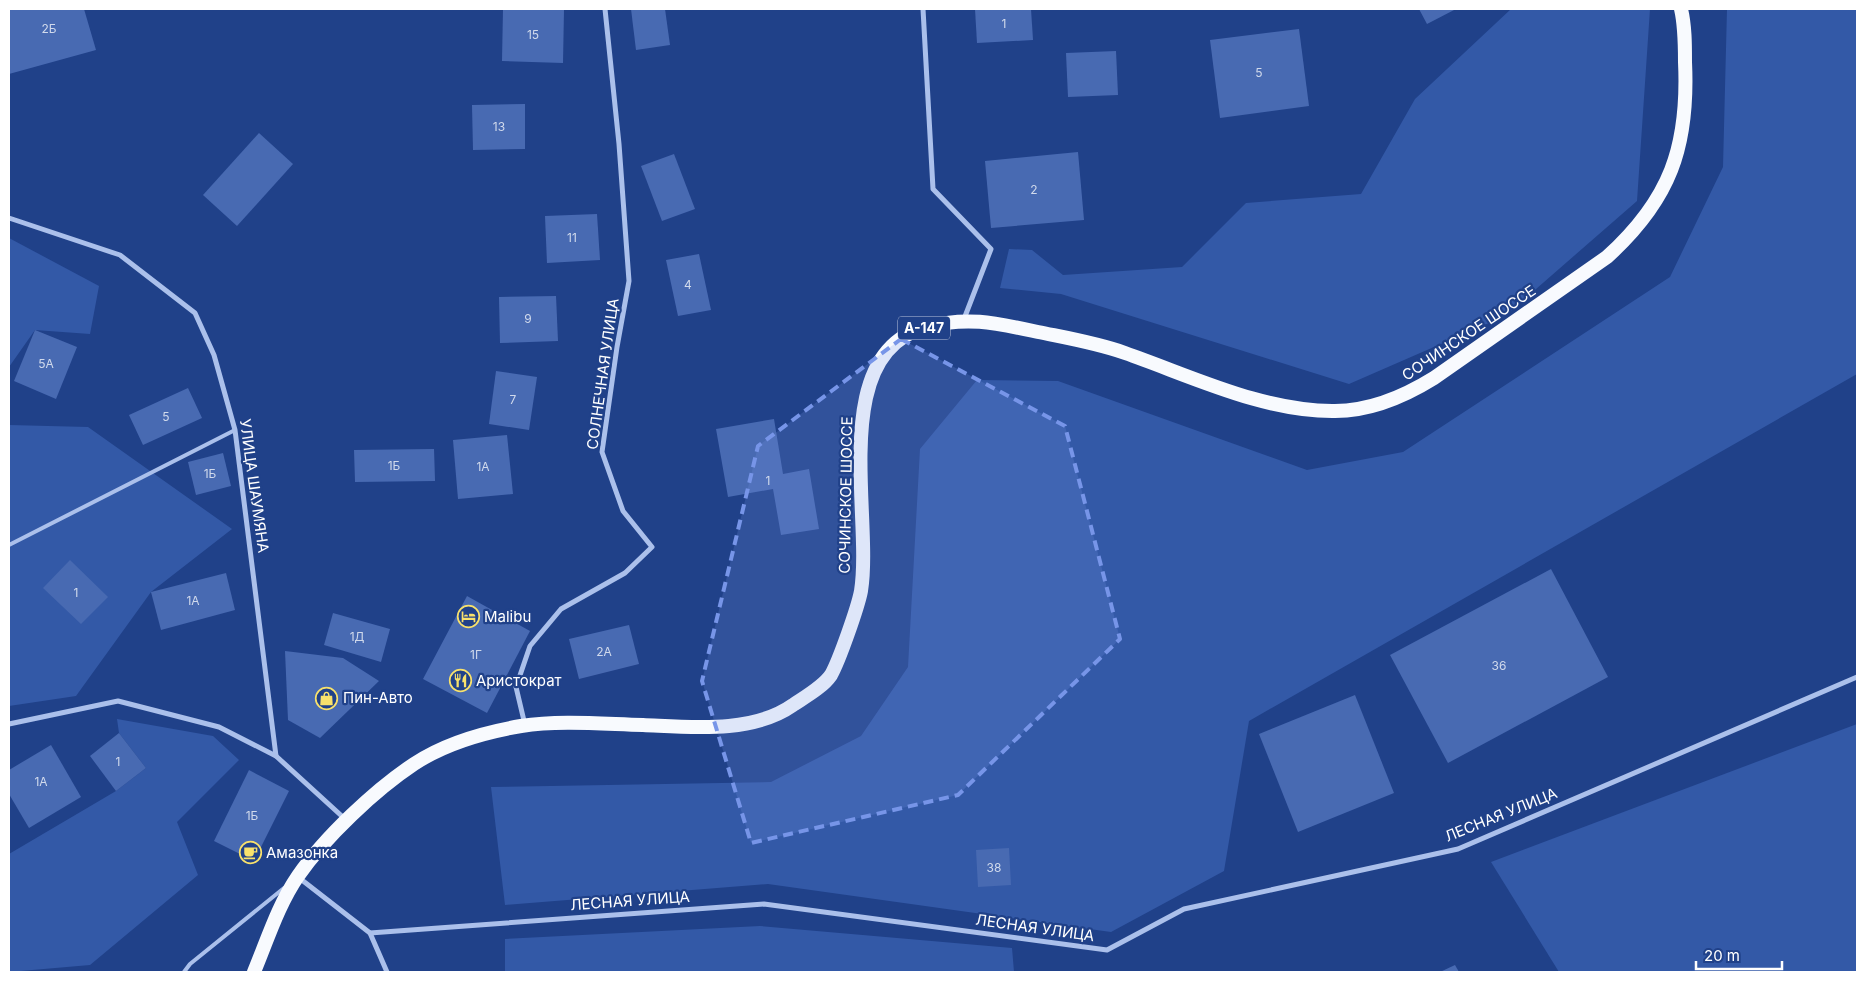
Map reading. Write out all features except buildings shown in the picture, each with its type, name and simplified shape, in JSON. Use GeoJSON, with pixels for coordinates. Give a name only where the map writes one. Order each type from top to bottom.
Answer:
{"type":"FeatureCollection","features":[{"type":"Feature","properties":{"kind":"highway","name":"СОЧИНСКОЕ ШОССЕ"},"geometry":{"type":"LineString","coordinates":[[254,972],[282,906],[297,877],[346,820],[416,762],[473,737],[525,725],[587,723],[716,728],[766,718],[789,709],[830,678],[861,591],[862,492],[860,423],[872,373],[893,344],[909,332],[963,320],[996,323],[1118,351],[1274,405],[1337,412],[1382,403],[1408,394],[1607,257],[1632,234],[1652,210],[1666,183],[1677,154],[1685,121],[1686,87],[1681,9]]}},
{"type":"Feature","properties":{"kind":"street","name":"СОЛНЕЧНАЯ УЛИЦА"},"geometry":{"type":"LineString","coordinates":[[525,725],[516,687],[530,646],[561,608],[626,573],[652,547],[623,511],[602,452],[629,281],[619,144],[605,9]]}},
{"type":"Feature","properties":{"kind":"street"},"geometry":{"type":"LineString","coordinates":[[923,9],[933,189],[990,249],[963,320]]}},
{"type":"Feature","properties":{"kind":"street","name":"УЛИЦА ШАУМЯНА"},"geometry":{"type":"LineString","coordinates":[[9,218],[120,255],[195,313],[214,355],[236,430],[276,756]]}},
{"type":"Feature","properties":{"kind":"street","name":"ЛЕСНАЯ УЛИЦА"},"geometry":{"type":"LineString","coordinates":[[370,934],[764,904],[1107,950],[1184,909],[1458,849],[1857,677]]}},
{"type":"Feature","properties":{"kind":"street"},"geometry":{"type":"LineString","coordinates":[[9,724],[118,701],[219,727],[276,756],[346,820]]}},
{"type":"Feature","properties":{"kind":"street"},"geometry":{"type":"LineString","coordinates":[[297,877],[370,934],[387,972]]}},
{"type":"Feature","properties":{"kind":"lane"},"geometry":{"type":"LineString","coordinates":[[9,544],[236,430]]}},
{"type":"Feature","properties":{"kind":"lane"},"geometry":{"type":"LineString","coordinates":[[184,972],[190,964],[297,877]]}},
{"type":"Feature","properties":{"kind":"highlighted area"},"geometry":{"type":"Polygon","coordinates":[[[901,339],[1065,426],[1120,639],[958,795],[751,843],[702,681],[758,446],[901,339]]]}},
{"type":"Feature","properties":{"kind":"shaded area"},"geometry":{"type":"Polygon","coordinates":[[[1511,9],[1650,9],[1637,201],[1505,316],[1349,384],[1061,294],[1000,288],[1009,249],[1032,250],[1063,275],[1182,267],[1246,203],[1361,194],[1415,99],[1511,9]]]}},
{"type":"Feature","properties":{"kind":"shaded area"},"geometry":{"type":"Polygon","coordinates":[[[1727,9],[1857,9],[1857,374],[1249,721],[1224,871],[1111,932],[768,884],[505,905],[491,787],[771,782],[861,736],[908,667],[920,449],[977,380],[1058,381],[1307,470],[1403,452],[1670,277],[1723,167],[1727,9]]]}},
{"type":"Feature","properties":{"kind":"shaded area"},"geometry":{"type":"Polygon","coordinates":[[[9,238],[99,286],[90,334],[35,330],[9,367],[9,238]]]}},
{"type":"Feature","properties":{"kind":"shaded area"},"geometry":{"type":"Polygon","coordinates":[[[9,425],[88,427],[232,529],[151,592],[76,696],[9,706],[9,425]]]}},
{"type":"Feature","properties":{"kind":"shaded area"},"geometry":{"type":"Polygon","coordinates":[[[117,719],[213,736],[239,760],[177,822],[198,875],[90,965],[9,972],[9,854],[116,791],[146,768],[119,733],[117,719]]]}},
{"type":"Feature","properties":{"kind":"shaded area"},"geometry":{"type":"Polygon","coordinates":[[[1857,724],[1857,972],[1559,972],[1491,862],[1857,724]]]}},
{"type":"Feature","properties":{"kind":"shaded area"},"geometry":{"type":"Polygon","coordinates":[[[760,926],[1012,948],[1014,972],[505,972],[505,939],[760,926]]]}},
{"type":"Feature","properties":{"kind":"place","name":"Malibu"},"geometry":{"type":"Point","coordinates":[468,617]}},
{"type":"Feature","properties":{"kind":"place","name":"Аристократ"},"geometry":{"type":"Point","coordinates":[460,681]}},
{"type":"Feature","properties":{"kind":"place","name":"Пин-Авто"},"geometry":{"type":"Point","coordinates":[327,698]}},
{"type":"Feature","properties":{"kind":"place","name":"Амазонка"},"geometry":{"type":"Point","coordinates":[250,853]}}]}
